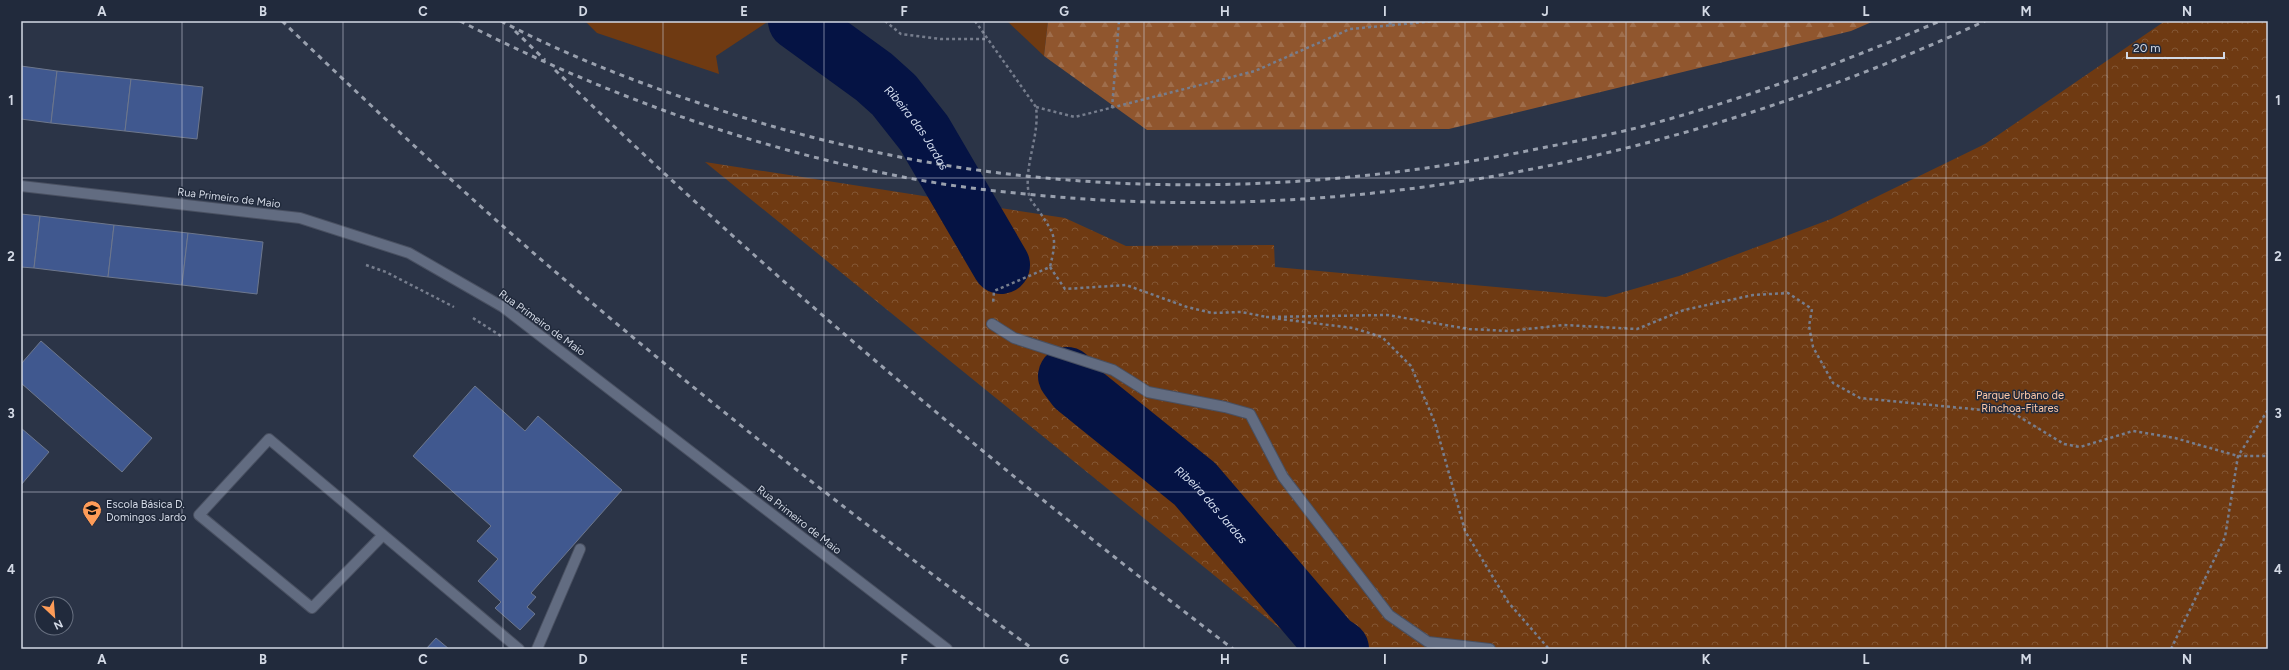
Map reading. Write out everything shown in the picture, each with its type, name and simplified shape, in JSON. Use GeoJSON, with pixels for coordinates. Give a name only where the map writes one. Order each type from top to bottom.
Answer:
{"type":"FeatureCollection","features":[{"type":"Feature","properties":{"kind":"street","name":"Rua Primeiro de Maio"},"geometry":{"type":"LineString","coordinates":[[21,186],[300,218],[409,253],[503,307],[947,649]]}},
{"type":"Feature","properties":{"kind":"street"},"geometry":{"type":"LineString","coordinates":[[992,324],[1014,338],[1113,370],[1148,392],[1225,407],[1250,414],[1283,477],[1389,615],[1428,642],[1490,649]]}},
{"type":"Feature","properties":{"kind":"street"},"geometry":{"type":"LineString","coordinates":[[384,535],[312,608],[199,515],[269,439],[384,535],[519,649]]}},
{"type":"Feature","properties":{"kind":"street"},"geometry":{"type":"LineString","coordinates":[[537,649],[580,550]]}},
{"type":"Feature","properties":{"kind":"path"},"geometry":{"type":"LineString","coordinates":[[885,21],[901,34],[941,39],[988,39]]}},
{"type":"Feature","properties":{"kind":"path"},"geometry":{"type":"LineString","coordinates":[[975,21],[1036,108],[1038,122],[1028,176],[1029,197],[1051,228],[1056,243],[1050,267]]}},
{"type":"Feature","properties":{"kind":"path"},"geometry":{"type":"LineString","coordinates":[[1112,108],[1118,21]]}},
{"type":"Feature","properties":{"kind":"path"},"geometry":{"type":"LineString","coordinates":[[1383,21],[1393,25]]}},
{"type":"Feature","properties":{"kind":"path"},"geometry":{"type":"LineString","coordinates":[[1036,108],[1075,117],[1255,71],[1350,28],[1436,21]]}},
{"type":"Feature","properties":{"kind":"path"},"geometry":{"type":"LineString","coordinates":[[1448,21],[1537,21]]}},
{"type":"Feature","properties":{"kind":"path"},"geometry":{"type":"LineString","coordinates":[[365,264],[386,272],[456,308]]}},
{"type":"Feature","properties":{"kind":"path"},"geometry":{"type":"LineString","coordinates":[[1050,267],[1066,289],[1126,285],[1187,308],[1212,313],[1241,312],[1353,328],[1382,337],[1411,366],[1435,423],[1465,531],[1508,602],[1549,649]]}},
{"type":"Feature","properties":{"kind":"path"},"geometry":{"type":"LineString","coordinates":[[992,324],[994,292],[1050,267]]}},
{"type":"Feature","properties":{"kind":"path"},"geometry":{"type":"LineString","coordinates":[[1266,316],[1388,315],[1469,329],[1509,331],[1564,325],[1637,329],[1684,310],[1753,295],[1788,293],[1812,309],[1809,326],[1813,347],[1833,383],[1860,398],[2013,413],[2064,444],[2080,447],[2133,431],[2175,438],[2238,456],[2268,456]]}},
{"type":"Feature","properties":{"kind":"path"},"geometry":{"type":"LineString","coordinates":[[470,316],[508,340]]}},
{"type":"Feature","properties":{"kind":"path"},"geometry":{"type":"LineString","coordinates":[[2171,649],[2225,537],[2238,456],[2268,410]]}},
{"type":"Feature","properties":{"kind":"green space"},"geometry":{"type":"Polygon","coordinates":[[[585,21],[769,21],[716,56],[719,74],[597,33],[585,21]]]}},
{"type":"Feature","properties":{"kind":"green space"},"geometry":{"type":"Polygon","coordinates":[[[1007,21],[1048,21],[1044,56],[1007,21]]]}},
{"type":"Feature","properties":{"kind":"green space"},"geometry":{"type":"Polygon","coordinates":[[[1048,21],[1874,21],[1851,31],[1449,129],[1147,130],[1044,56],[1048,21]]]}},
{"type":"Feature","properties":{"kind":"green space","name":"Parque Urbano de Rinchoa-Fitares"},"geometry":{"type":"Polygon","coordinates":[[[2165,21],[2268,21],[2268,649],[1305,649],[705,162],[1065,218],[1126,246],[1274,245],[1275,267],[1606,297],[1679,276],[1831,219],[1985,144],[2165,21]]]}},
{"type":"Feature","properties":{"kind":"building"},"geometry":{"type":"Polygon","coordinates":[[[21,66],[57,71],[51,123],[21,119],[21,66]]]}},
{"type":"Feature","properties":{"kind":"building"},"geometry":{"type":"Polygon","coordinates":[[[57,71],[131,79],[125,131],[51,123],[57,71]]]}},
{"type":"Feature","properties":{"kind":"building"},"geometry":{"type":"Polygon","coordinates":[[[131,79],[203,87],[197,139],[125,131],[131,79]]]}},
{"type":"Feature","properties":{"kind":"building"},"geometry":{"type":"Polygon","coordinates":[[[21,214],[40,216],[34,268],[21,267],[21,214]]]}},
{"type":"Feature","properties":{"kind":"building"},"geometry":{"type":"Polygon","coordinates":[[[40,216],[114,225],[108,277],[34,268],[40,216]]]}},
{"type":"Feature","properties":{"kind":"building"},"geometry":{"type":"Polygon","coordinates":[[[114,225],[188,233],[182,285],[108,277],[114,225]]]}},
{"type":"Feature","properties":{"kind":"building"},"geometry":{"type":"Polygon","coordinates":[[[188,233],[263,242],[257,294],[182,285],[188,233]]]}},
{"type":"Feature","properties":{"kind":"building"},"geometry":{"type":"Polygon","coordinates":[[[41,341],[152,438],[122,472],[21,383],[21,364],[41,341]]]}},
{"type":"Feature","properties":{"kind":"building"},"geometry":{"type":"Polygon","coordinates":[[[475,386],[525,431],[538,416],[622,490],[531,593],[536,597],[527,607],[535,614],[520,630],[495,608],[501,602],[478,581],[498,559],[477,541],[491,526],[413,456],[475,386]]]}},
{"type":"Feature","properties":{"kind":"building"},"geometry":{"type":"Polygon","coordinates":[[[21,428],[49,452],[21,485],[21,428]]]}},
{"type":"Feature","properties":{"kind":"building"},"geometry":{"type":"Polygon","coordinates":[[[436,638],[449,649],[426,649],[436,638]]]}},
{"type":"Feature","properties":{"kind":"waterway","name":"Ribeira das Jardas"},"geometry":{"type":"LineString","coordinates":[[797,21],[874,77],[894,95],[924,133],[1001,265]]}},
{"type":"Feature","properties":{"kind":"waterway","name":"Ribeira das Jardas"},"geometry":{"type":"LineString","coordinates":[[1067,376],[1076,388],[1195,484],[1331,643],[1340,649]]}},
{"type":"Feature","properties":{"kind":"railway"},"geometry":{"type":"LineString","coordinates":[[282,21],[453,181],[616,323],[851,513],[1033,649]]}},
{"type":"Feature","properties":{"kind":"railway"},"geometry":{"type":"LineString","coordinates":[[460,21],[617,93],[725,132],[836,163],[926,181],[993,191],[1149,202],[1273,201],[1395,191],[1517,172],[1637,145],[1755,111],[1871,69],[1985,21]]}},
{"type":"Feature","properties":{"kind":"railway"},"geometry":{"type":"LineString","coordinates":[[501,21],[556,48],[642,83],[729,113],[829,141],[930,163],[1031,177],[1133,184],[1235,184],[1337,178],[1439,166],[1542,148],[1644,126],[1757,92],[1831,65],[1940,21]]}},
{"type":"Feature","properties":{"kind":"railway"},"geometry":{"type":"LineString","coordinates":[[515,31],[545,60]]}},
{"type":"Feature","properties":{"kind":"railway"},"geometry":{"type":"LineString","coordinates":[[555,70],[718,222],[801,297],[886,370],[1058,512],[1233,649]]}},
{"type":"Feature","properties":{"kind":"place","name":"Escola Básica D. Domingos Jardo"},"geometry":{"type":"Point","coordinates":[92,527]}}]}
